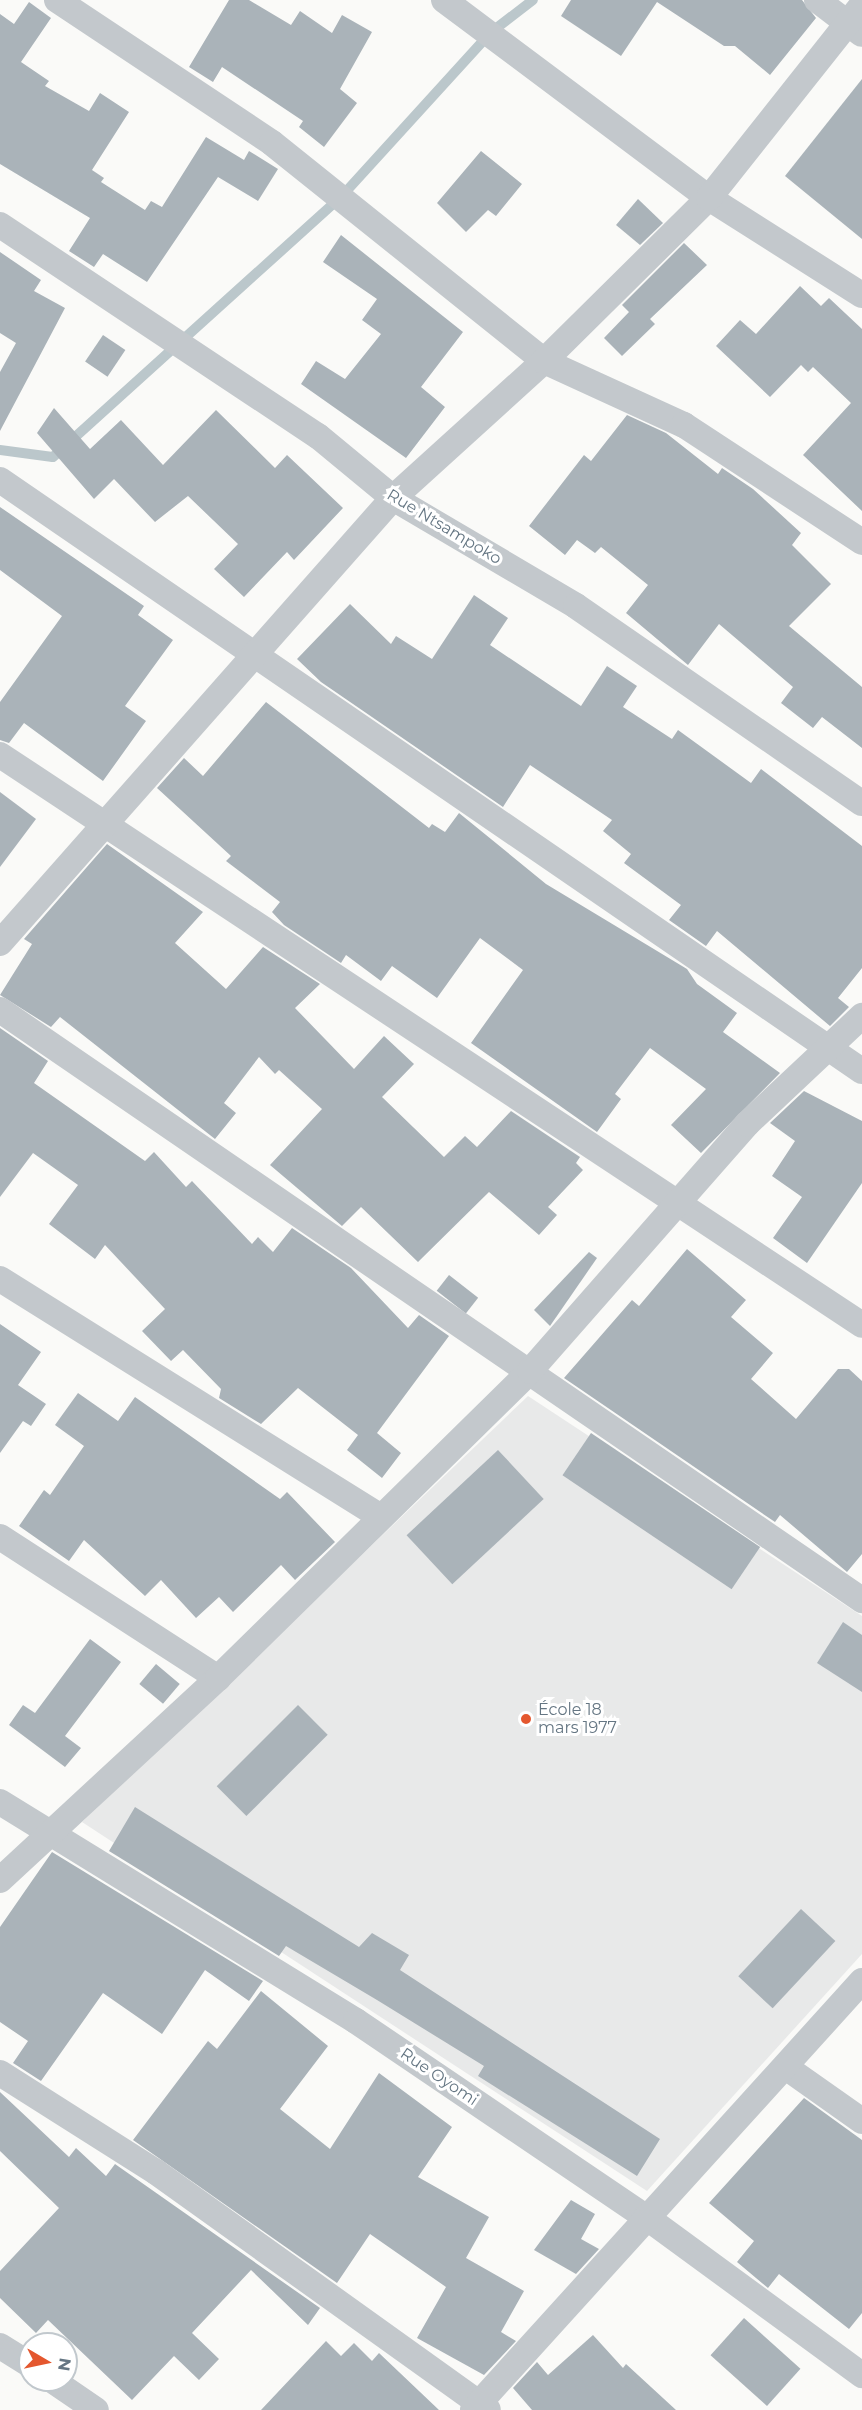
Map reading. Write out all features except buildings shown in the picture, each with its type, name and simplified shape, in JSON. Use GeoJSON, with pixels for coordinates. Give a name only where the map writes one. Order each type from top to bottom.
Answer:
{"type":"FeatureCollection","features":[{"type":"Feature","properties":{"kind":"street"},"geometry":{"type":"LineString","coordinates":[[57,0],[272,143],[544,361],[684,424],[862,542]]}},
{"type":"Feature","properties":{"kind":"street"},"geometry":{"type":"LineString","coordinates":[[444,0],[709,198],[862,295]]}},
{"type":"Feature","properties":{"kind":"street"},"geometry":{"type":"LineString","coordinates":[[817,0],[853,28]]}},
{"type":"Feature","properties":{"kind":"street"},"geometry":{"type":"LineString","coordinates":[[0,942],[102,821],[393,498],[544,361],[709,198],[853,28],[862,5]]}},
{"type":"Feature","properties":{"kind":"street","name":"Rue Ntsampoko"},"geometry":{"type":"LineString","coordinates":[[0,225],[318,436],[393,498],[576,606],[862,803]]}},
{"type":"Feature","properties":{"kind":"street"},"geometry":{"type":"LineString","coordinates":[[0,480],[256,651],[862,1071]]}},
{"type":"Feature","properties":{"kind":"street"},"geometry":{"type":"LineString","coordinates":[[0,755],[862,1325]]}},
{"type":"Feature","properties":{"kind":"street"},"geometry":{"type":"LineString","coordinates":[[0,1010],[862,1600]]}},
{"type":"Feature","properties":{"kind":"street"},"geometry":{"type":"LineString","coordinates":[[0,1880],[48,1832],[218,1678],[379,1516],[530,1371],[676,1202],[747,1124],[830,1050],[862,1016]]}},
{"type":"Feature","properties":{"kind":"street"},"geometry":{"type":"LineString","coordinates":[[0,1279],[379,1516]]}},
{"type":"Feature","properties":{"kind":"street"},"geometry":{"type":"LineString","coordinates":[[0,1537],[218,1678]]}},
{"type":"Feature","properties":{"kind":"street","name":"Rue Oyomi"},"geometry":{"type":"LineString","coordinates":[[0,1802],[356,2021],[646,2217],[862,2375]]}},
{"type":"Feature","properties":{"kind":"street"},"geometry":{"type":"LineString","coordinates":[[0,2073],[156,2172],[480,2408],[646,2217],[787,2068],[862,1980]]}},
{"type":"Feature","properties":{"kind":"street"},"geometry":{"type":"LineString","coordinates":[[787,2068],[862,2121]]}},
{"type":"Feature","properties":{"kind":"street"},"geometry":{"type":"LineString","coordinates":[[0,2346],[18,2357]]}},
{"type":"Feature","properties":{"kind":"street"},"geometry":{"type":"LineString","coordinates":[[70,2392],[96,2410]]}},
{"type":"Feature","properties":{"kind":"shaded area","name":"École 18 mars 1977"},"geometry":{"type":"Polygon","coordinates":[[[528,1396],[862,1616],[862,1954],[647,2191],[82,1822],[528,1396]]]}},
{"type":"Feature","properties":{"kind":"waterway"},"geometry":{"type":"LineString","coordinates":[[0,450],[53,457],[341,197],[490,33],[533,0]]}},
{"type":"Feature","properties":{"kind":"place","name":"École 18 mars 1977"},"geometry":{"type":"Point","coordinates":[526,1719]}}]}
